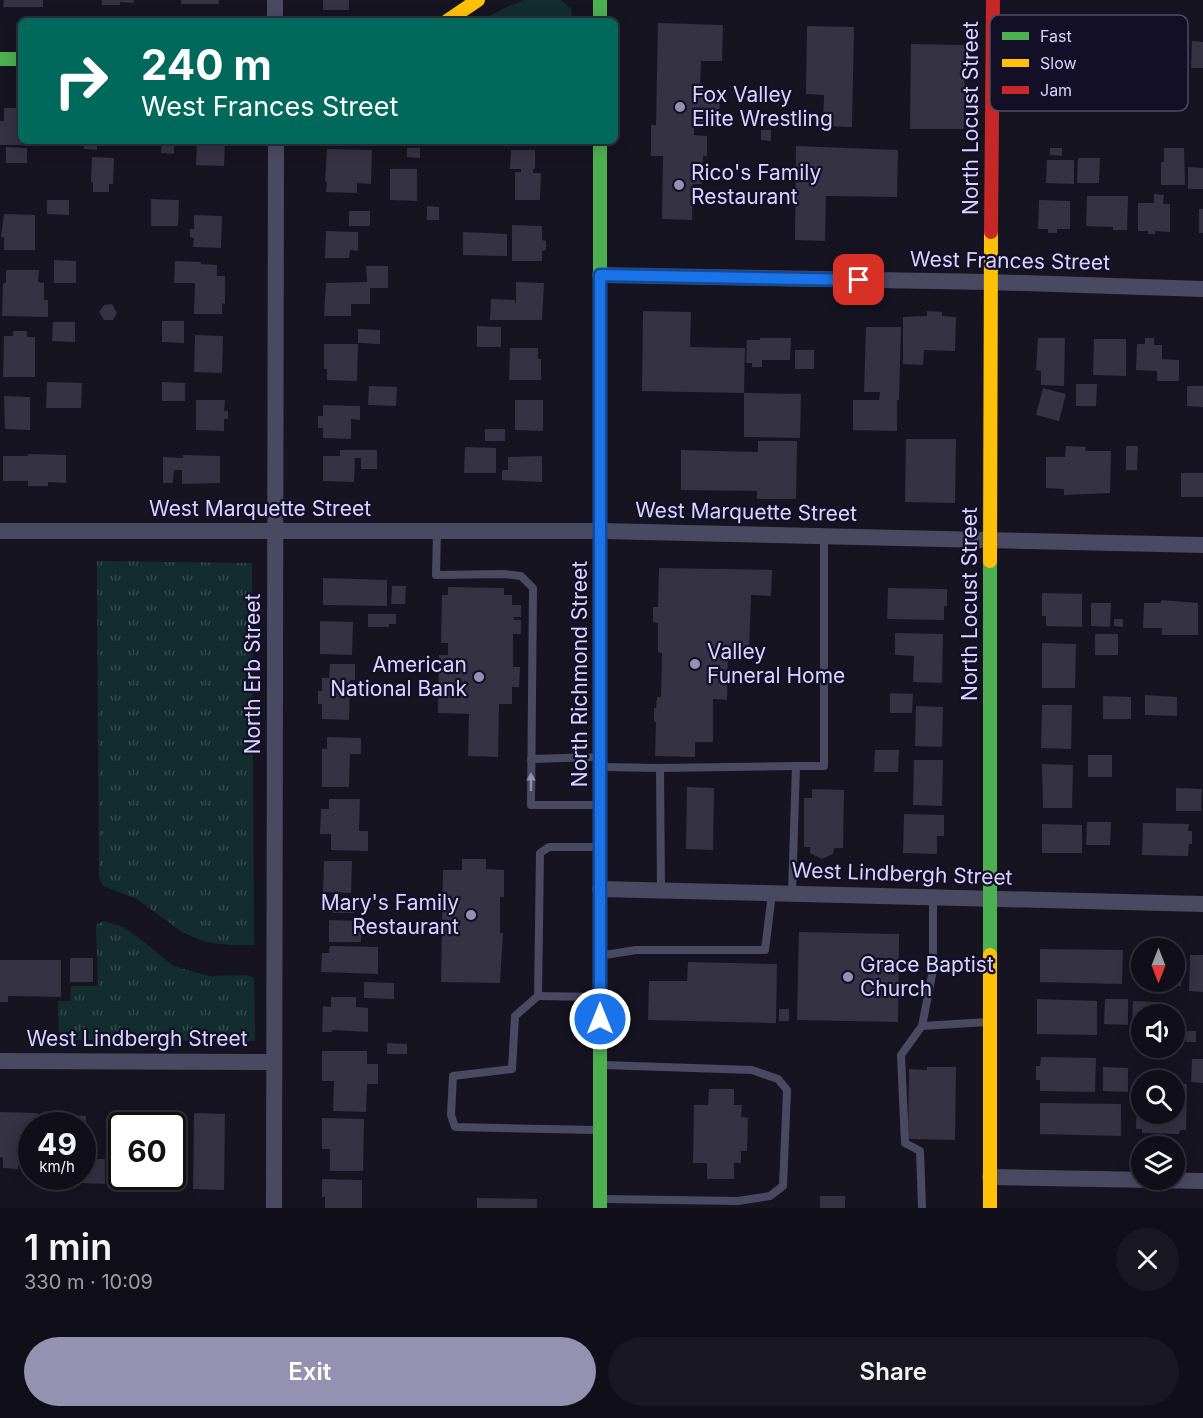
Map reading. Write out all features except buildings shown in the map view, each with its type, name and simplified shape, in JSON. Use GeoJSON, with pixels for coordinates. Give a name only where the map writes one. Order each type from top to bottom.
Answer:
{"type":"FeatureCollection","features":[{"type":"Feature","properties":{"kind":"street"},"geometry":{"type":"LineString","coordinates":[[275,0],[275,18]]}},
{"type":"Feature","properties":{"kind":"street"},"geometry":{"type":"LineString","coordinates":[[451,15],[478,0]]}},
{"type":"Feature","properties":{"kind":"street"},"geometry":{"type":"LineString","coordinates":[[600,0],[600,18]]}},
{"type":"Feature","properties":{"kind":"street","name":"North Locust Street"},"geometry":{"type":"LineString","coordinates":[[993,0],[993,15]]}},
{"type":"Feature","properties":{"kind":"street"},"geometry":{"type":"LineString","coordinates":[[0,58],[18,58]]}},
{"type":"Feature","properties":{"kind":"street","name":"North Locust Street"},"geometry":{"type":"LineString","coordinates":[[990,1208],[992,111]]}},
{"type":"Feature","properties":{"kind":"street","name":"North Erb Street"},"geometry":{"type":"LineString","coordinates":[[274,1208],[276,144]]}},
{"type":"Feature","properties":{"kind":"street","name":"North Richmond Street"},"geometry":{"type":"LineString","coordinates":[[600,144],[600,1203]]}},
{"type":"Feature","properties":{"kind":"street","name":"West Frances Street"},"geometry":{"type":"LineString","coordinates":[[600,275],[990,282],[1203,289]]}},
{"type":"Feature","properties":{"kind":"street","name":"West Marquette Street"},"geometry":{"type":"LineString","coordinates":[[0,531],[601,531],[1203,545]]}},
{"type":"Feature","properties":{"kind":"street","name":"West Lindbergh Street"},"geometry":{"type":"LineString","coordinates":[[600,889],[1203,904]]}},
{"type":"Feature","properties":{"kind":"street","name":"West Lindbergh Street"},"geometry":{"type":"LineString","coordinates":[[0,1061],[274,1062]]}},
{"type":"Feature","properties":{"kind":"street"},"geometry":{"type":"LineString","coordinates":[[990,1177],[1203,1181]]}},
{"type":"Feature","properties":{"kind":"lane"},"geometry":{"type":"LineString","coordinates":[[436,531],[436,575],[522,576],[533,588],[531,805],[600,805]]}},
{"type":"Feature","properties":{"kind":"lane"},"geometry":{"type":"LineString","coordinates":[[531,759],[600,762],[660,768],[824,766],[824,536]]}},
{"type":"Feature","properties":{"kind":"lane"},"geometry":{"type":"LineString","coordinates":[[792,893],[796,766]]}},
{"type":"Feature","properties":{"kind":"lane"},"geometry":{"type":"LineString","coordinates":[[660,768],[661,890]]}},
{"type":"Feature","properties":{"kind":"lane"},"geometry":{"type":"LineString","coordinates":[[538,996],[540,853],[549,847],[600,847]]}},
{"type":"Feature","properties":{"kind":"lane"},"geometry":{"type":"LineString","coordinates":[[600,956],[636,950],[765,950],[772,893]]}},
{"type":"Feature","properties":{"kind":"lane"},"geometry":{"type":"LineString","coordinates":[[922,1208],[920,1151],[904,1143],[901,1055],[922,1026],[933,970],[933,897]]}},
{"type":"Feature","properties":{"kind":"lane"},"geometry":{"type":"LineString","coordinates":[[600,997],[538,996],[515,1016],[513,1069],[453,1076],[451,1115],[455,1127],[600,1130]]}},
{"type":"Feature","properties":{"kind":"lane"},"geometry":{"type":"LineString","coordinates":[[922,1026],[991,1022]]}},
{"type":"Feature","properties":{"kind":"lane"},"geometry":{"type":"LineString","coordinates":[[600,1065],[752,1070],[778,1079],[787,1090],[783,1186],[770,1196],[738,1201],[600,1203]]}},
{"type":"Feature","properties":{"kind":"green space"},"geometry":{"type":"Polygon","coordinates":[[[524,0],[561,0],[571,8],[573,18],[486,18],[524,0]]]}},
{"type":"Feature","properties":{"kind":"green space"},"geometry":{"type":"Polygon","coordinates":[[[97,561],[252,563],[254,945],[205,942],[182,932],[137,899],[103,886],[99,878],[97,561]]]}},
{"type":"Feature","properties":{"kind":"green space"},"geometry":{"type":"Polygon","coordinates":[[[104,921],[123,927],[173,966],[209,976],[246,975],[254,978],[255,1041],[59,1040],[58,1001],[70,1001],[71,986],[98,986],[96,925],[104,921]]]}},
{"type":"Feature","properties":{"kind":"traffic: fast"},"geometry":{"type":"LineString","coordinates":[[600,0],[600,18]]}},
{"type":"Feature","properties":{"kind":"traffic: fast"},"geometry":{"type":"LineString","coordinates":[[0,59],[18,59]]}},
{"type":"Feature","properties":{"kind":"traffic: fast"},"geometry":{"type":"LineString","coordinates":[[600,144],[600,499]]}},
{"type":"Feature","properties":{"kind":"traffic: fast"},"geometry":{"type":"LineString","coordinates":[[990,561],[990,955]]}},
{"type":"Feature","properties":{"kind":"traffic: fast"},"geometry":{"type":"LineString","coordinates":[[600,788],[600,1208]]}},
{"type":"Feature","properties":{"kind":"traffic: slow"},"geometry":{"type":"LineString","coordinates":[[451,18],[478,0]]}},
{"type":"Feature","properties":{"kind":"traffic: slow"},"geometry":{"type":"LineString","coordinates":[[990,561],[991,232]]}},
{"type":"Feature","properties":{"kind":"traffic: slow"},"geometry":{"type":"LineString","coordinates":[[990,955],[990,1208]]}},
{"type":"Feature","properties":{"kind":"traffic: jam"},"geometry":{"type":"LineString","coordinates":[[993,0],[993,15]]}},
{"type":"Feature","properties":{"kind":"traffic: jam"},"geometry":{"type":"LineString","coordinates":[[991,232],[992,111]]}},
{"type":"Feature","properties":{"kind":"traffic: jam"},"geometry":{"type":"LineString","coordinates":[[600,499],[600,788]]}},
{"type":"Feature","properties":{"kind":"place","name":"Fox Valley Elite Wrestling"},"geometry":{"type":"Point","coordinates":[680,107]}},
{"type":"Feature","properties":{"kind":"place","name":"Rico's Family Restaurant"},"geometry":{"type":"Point","coordinates":[679,185]}},
{"type":"Feature","properties":{"kind":"place","name":"Valley Funeral Home"},"geometry":{"type":"Point","coordinates":[695,664]}},
{"type":"Feature","properties":{"kind":"place","name":"American National Bank"},"geometry":{"type":"Point","coordinates":[479,677]}},
{"type":"Feature","properties":{"kind":"place","name":"Mary's Family Restaurant"},"geometry":{"type":"Point","coordinates":[471,915]}},
{"type":"Feature","properties":{"kind":"place","name":"Grace Baptist Church"},"geometry":{"type":"Point","coordinates":[848,977]}},
{"type":"Feature","properties":{"kind":"route"},"geometry":{"type":"LineString","coordinates":[[600,1019],[600,275],[859,280]]}}]}
